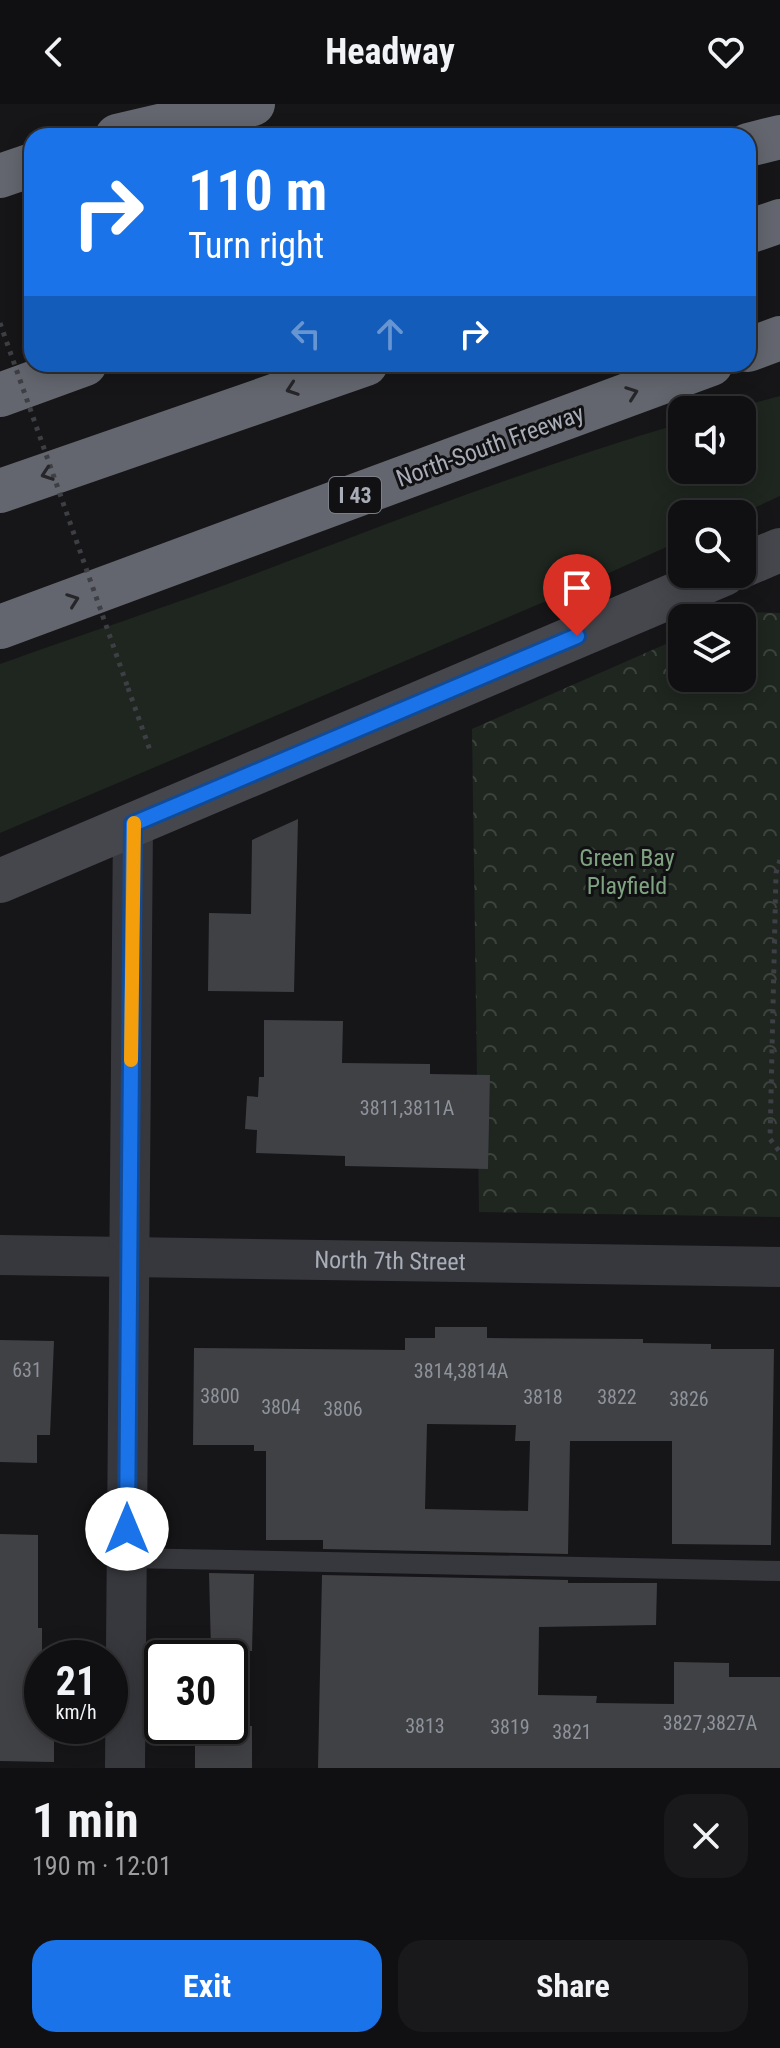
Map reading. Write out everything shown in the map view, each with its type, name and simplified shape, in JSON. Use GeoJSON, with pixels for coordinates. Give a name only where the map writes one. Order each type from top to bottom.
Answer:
{"type":"FeatureCollection","features":[{"type":"Feature","properties":{"kind":"highway"},"geometry":{"type":"LineString","coordinates":[[151,128],[253,104]]}},
{"type":"Feature","properties":{"kind":"highway"},"geometry":{"type":"LineString","coordinates":[[756,143],[780,137]]}},
{"type":"Feature","properties":{"kind":"highway"},"geometry":{"type":"LineString","coordinates":[[0,176],[24,168]]}},
{"type":"Feature","properties":{"kind":"highway"},"geometry":{"type":"LineString","coordinates":[[756,229],[780,221]]}},
{"type":"Feature","properties":{"kind":"highway"},"geometry":{"type":"LineString","coordinates":[[756,347],[780,338]]}},
{"type":"Feature","properties":{"kind":"highway"},"geometry":{"type":"LineString","coordinates":[[0,395],[63,372]]}},
{"type":"Feature","properties":{"kind":"highway"},"geometry":{"type":"LineString","coordinates":[[0,491],[343,372]]}},
{"type":"Feature","properties":{"kind":"highway","name":"North-South Freeway"},"geometry":{"type":"LineString","coordinates":[[0,627],[689,372]]}},
{"type":"Feature","properties":{"kind":"main road"},"geometry":{"type":"LineString","coordinates":[[0,881],[698,588]]}},
{"type":"Feature","properties":{"kind":"street"},"geometry":{"type":"LineString","coordinates":[[125,1768],[133,824]]}},
{"type":"Feature","properties":{"kind":"street","name":"North 7th Street"},"geometry":{"type":"LineString","coordinates":[[0,1255],[780,1267]]}},
{"type":"Feature","properties":{"kind":"lane"},"geometry":{"type":"LineString","coordinates":[[126,1558],[780,1571]]}},
{"type":"Feature","properties":{"kind":"path"},"geometry":{"type":"LineString","coordinates":[[0,323],[151,753]]}},
{"type":"Feature","properties":{"kind":"path"},"geometry":{"type":"LineString","coordinates":[[780,860],[776,873],[770,1139],[780,1152]]}},
{"type":"Feature","properties":{"kind":"green space"},"geometry":{"type":"Polygon","coordinates":[[[780,396],[780,496],[756,507],[756,500],[668,500],[668,546],[0,833],[0,664],[519,476],[668,427],[668,484],[756,484],[756,402],[780,396]]]}},
{"type":"Feature","properties":{"kind":"green space","name":"Green Bay Playfield"},"geometry":{"type":"Polygon","coordinates":[[[756,612],[780,613],[780,1217],[479,1212],[472,729],[668,643],[668,692],[756,692],[756,612]]]}},
{"type":"Feature","properties":{"kind":"building"},"geometry":{"type":"Polygon","coordinates":[[[298,819],[294,992],[208,991],[209,913],[251,914],[252,840],[298,819]]]}},
{"type":"Feature","properties":{"kind":"building"},"geometry":{"type":"Polygon","coordinates":[[[264,1020],[343,1021],[342,1063],[430,1064],[430,1074],[490,1075],[488,1169],[345,1166],[345,1156],[256,1153],[257,1130],[245,1129],[247,1096],[258,1097],[259,1077],[264,1077],[264,1020]]]}},
{"type":"Feature","properties":{"kind":"building"},"geometry":{"type":"Polygon","coordinates":[[[435,1327],[487,1327],[487,1338],[643,1339],[643,1343],[711,1344],[711,1349],[774,1349],[771,1545],[672,1544],[672,1441],[570,1441],[568,1554],[323,1549],[323,1540],[266,1540],[266,1451],[254,1451],[254,1445],[193,1445],[194,1348],[405,1350],[405,1338],[435,1338],[435,1327]],[[427,1424],[425,1509],[528,1511],[530,1441],[515,1441],[516,1425],[427,1424]]]}},
{"type":"Feature","properties":{"kind":"building"},"geometry":{"type":"Polygon","coordinates":[[[0,1340],[54,1341],[50,1435],[37,1435],[37,1463],[0,1462],[0,1340]]]}},
{"type":"Feature","properties":{"kind":"building"},"geometry":{"type":"Polygon","coordinates":[[[0,1534],[38,1535],[38,1628],[42,1628],[42,1640],[24,1640],[24,1744],[54,1744],[54,1762],[0,1761],[0,1534]]]}},
{"type":"Feature","properties":{"kind":"building"},"geometry":{"type":"Polygon","coordinates":[[[209,1573],[254,1574],[252,1651],[248,1651],[248,1640],[211,1640],[209,1573]]]}},
{"type":"Feature","properties":{"kind":"building"},"geometry":{"type":"Polygon","coordinates":[[[322,1575],[657,1583],[656,1625],[539,1627],[538,1695],[597,1696],[596,1703],[674,1704],[674,1662],[729,1663],[729,1677],[780,1677],[780,1768],[318,1768],[322,1575]]]}},
{"type":"Feature","properties":{"kind":"building"},"geometry":{"type":"Polygon","coordinates":[[[248,1726],[252,1726],[252,1768],[195,1768],[195,1744],[248,1744],[248,1726]]]}},
{"type":"Feature","properties":{"kind":"slow traffic"},"geometry":{"type":"LineString","coordinates":[[131,1060],[134,823]]}},
{"type":"Feature","properties":{"kind":"route"},"geometry":{"type":"LineString","coordinates":[[127,1529],[133,824],[577,636]]}}]}
